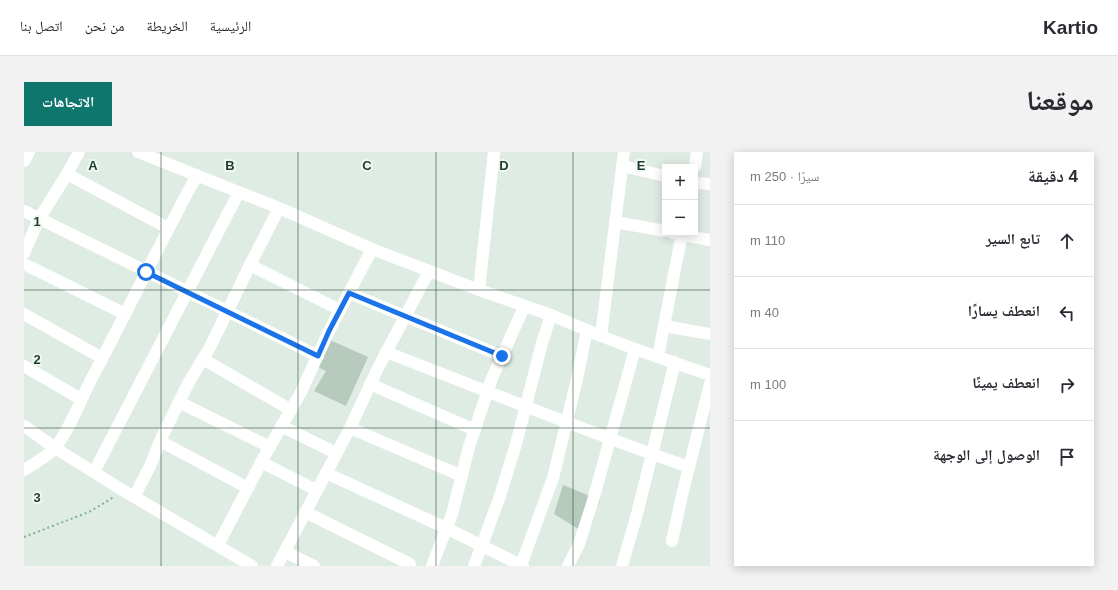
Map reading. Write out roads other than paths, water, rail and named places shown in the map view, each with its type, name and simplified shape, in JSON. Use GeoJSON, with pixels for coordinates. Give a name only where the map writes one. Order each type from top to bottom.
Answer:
{"type":"FeatureCollection","features":[{"type":"Feature","properties":{"kind":"street"},"geometry":{"type":"LineString","coordinates":[[24,161],[29,152]]}},
{"type":"Feature","properties":{"kind":"street"},"geometry":{"type":"LineString","coordinates":[[24,253],[39,219],[67,174],[78,152]]}},
{"type":"Feature","properties":{"kind":"street"},"geometry":{"type":"LineString","coordinates":[[138,152],[280,208],[372,249],[551,316],[634,349],[676,362],[710,375]]}},
{"type":"Feature","properties":{"kind":"street"},"geometry":{"type":"LineString","coordinates":[[479,290],[494,152]]}},
{"type":"Feature","properties":{"kind":"street"},"geometry":{"type":"LineString","coordinates":[[601,336],[624,152]]}},
{"type":"Feature","properties":{"kind":"street"},"geometry":{"type":"LineString","coordinates":[[695,164],[697,152]]}},
{"type":"Feature","properties":{"kind":"street"},"geometry":{"type":"LineString","coordinates":[[622,166],[662,175]]}},
{"type":"Feature","properties":{"kind":"street"},"geometry":{"type":"LineString","coordinates":[[67,174],[168,228]]}},
{"type":"Feature","properties":{"kind":"street"},"geometry":{"type":"LineString","coordinates":[[24,470],[55,448],[72,418],[168,228],[197,175]]}},
{"type":"Feature","properties":{"kind":"street"},"geometry":{"type":"LineString","coordinates":[[698,183],[710,184]]}},
{"type":"Feature","properties":{"kind":"street"},"geometry":{"type":"LineString","coordinates":[[94,472],[239,192]]}},
{"type":"Feature","properties":{"kind":"street"},"geometry":{"type":"LineString","coordinates":[[129,494],[151,464],[160,441],[189,382],[203,359],[280,208]]}},
{"type":"Feature","properties":{"kind":"street"},"geometry":{"type":"LineString","coordinates":[[24,211],[318,356]]}},
{"type":"Feature","properties":{"kind":"street"},"geometry":{"type":"LineString","coordinates":[[615,222],[662,231]]}},
{"type":"Feature","properties":{"kind":"street"},"geometry":{"type":"LineString","coordinates":[[658,357],[679,236]]}},
{"type":"Feature","properties":{"kind":"street"},"geometry":{"type":"LineString","coordinates":[[689,236],[710,240]]}},
{"type":"Feature","properties":{"kind":"street"},"geometry":{"type":"LineString","coordinates":[[218,545],[290,410],[372,249]]}},
{"type":"Feature","properties":{"kind":"street"},"geometry":{"type":"LineString","coordinates":[[24,264],[125,314]]}},
{"type":"Feature","properties":{"kind":"street"},"geometry":{"type":"LineString","coordinates":[[250,265],[340,310]]}},
{"type":"Feature","properties":{"kind":"street"},"geometry":{"type":"LineString","coordinates":[[277,566],[350,428],[386,352],[406,317],[429,271]]}},
{"type":"Feature","properties":{"kind":"street"},"geometry":{"type":"LineString","coordinates":[[349,293],[502,356]]}},
{"type":"Feature","properties":{"kind":"street"},"geometry":{"type":"LineString","coordinates":[[432,566],[452,514],[475,430],[492,378],[524,307]]}},
{"type":"Feature","properties":{"kind":"street"},"geometry":{"type":"LineString","coordinates":[[24,314],[102,358]]}},
{"type":"Feature","properties":{"kind":"street"},"geometry":{"type":"LineString","coordinates":[[474,566],[506,478],[542,343],[551,316]]}},
{"type":"Feature","properties":{"kind":"street"},"geometry":{"type":"LineString","coordinates":[[664,326],[710,334]]}},
{"type":"Feature","properties":{"kind":"street"},"geometry":{"type":"LineString","coordinates":[[326,473],[446,528],[522,565],[553,478],[577,379],[587,330]]}},
{"type":"Feature","properties":{"kind":"street"},"geometry":{"type":"LineString","coordinates":[[568,566],[578,544],[592,504],[634,349]]}},
{"type":"Feature","properties":{"kind":"street"},"geometry":{"type":"LineString","coordinates":[[386,352],[567,422],[689,467]]}},
{"type":"Feature","properties":{"kind":"street"},"geometry":{"type":"LineString","coordinates":[[203,359],[290,410]]}},
{"type":"Feature","properties":{"kind":"street"},"geometry":{"type":"LineString","coordinates":[[622,566],[653,454],[676,362]]}},
{"type":"Feature","properties":{"kind":"street"},"geometry":{"type":"LineString","coordinates":[[24,366],[81,399]]}},
{"type":"Feature","properties":{"kind":"street"},"geometry":{"type":"LineString","coordinates":[[370,384],[475,430]]}},
{"type":"Feature","properties":{"kind":"street"},"geometry":{"type":"LineString","coordinates":[[672,541],[710,384]]}},
{"type":"Feature","properties":{"kind":"street"},"geometry":{"type":"LineString","coordinates":[[179,402],[270,448]]}},
{"type":"Feature","properties":{"kind":"street"},"geometry":{"type":"LineString","coordinates":[[24,426],[55,448],[129,494],[252,566]]}},
{"type":"Feature","properties":{"kind":"street"},"geometry":{"type":"LineString","coordinates":[[281,426],[336,453]]}},
{"type":"Feature","properties":{"kind":"street"},"geometry":{"type":"LineString","coordinates":[[350,428],[462,476]]}},
{"type":"Feature","properties":{"kind":"street"},"geometry":{"type":"LineString","coordinates":[[160,441],[248,488]]}},
{"type":"Feature","properties":{"kind":"street"},"geometry":{"type":"LineString","coordinates":[[262,462],[316,490]]}},
{"type":"Feature","properties":{"kind":"street"},"geometry":{"type":"LineString","coordinates":[[305,512],[410,564]]}},
{"type":"Feature","properties":{"kind":"street"},"geometry":{"type":"LineString","coordinates":[[284,552],[314,566]]}}]}
